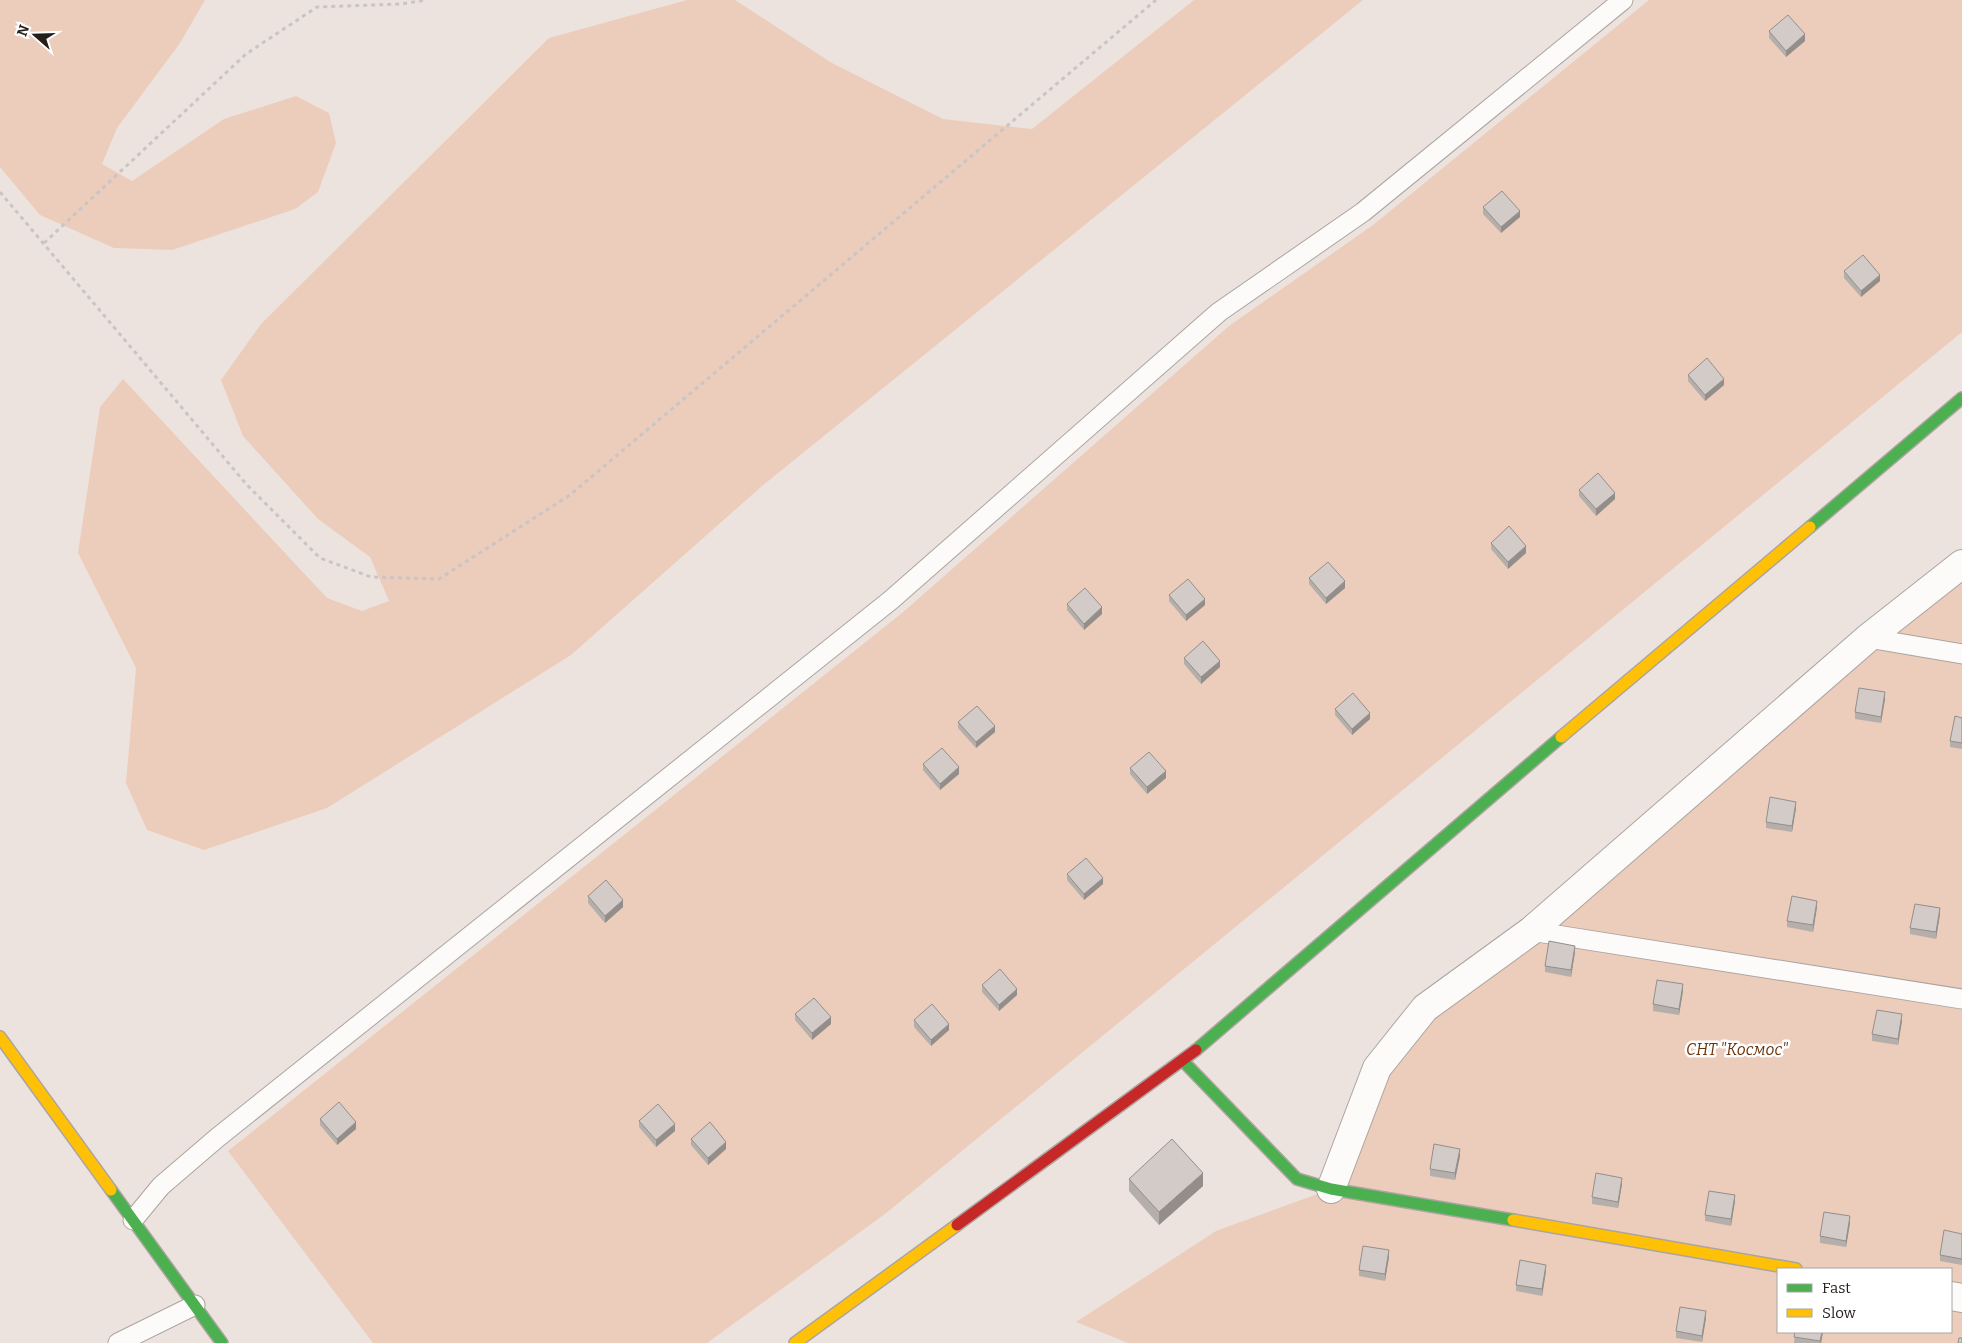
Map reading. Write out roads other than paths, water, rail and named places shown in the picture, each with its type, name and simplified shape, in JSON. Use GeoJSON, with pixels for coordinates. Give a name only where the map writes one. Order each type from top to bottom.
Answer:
{"type":"FeatureCollection","features":[{"type":"Feature","properties":{"kind":"street"},"geometry":{"type":"LineString","coordinates":[[795,1343],[1183,1061],[1638,671],[1962,398]]}},
{"type":"Feature","properties":{"kind":"street"},"geometry":{"type":"LineString","coordinates":[[1331,1189],[1377,1068],[1425,1008],[1531,931],[1868,638],[1962,564]]}},
{"type":"Feature","properties":{"kind":"street"},"geometry":{"type":"LineString","coordinates":[[0,1037],[222,1343]]}},
{"type":"Feature","properties":{"kind":"street"},"geometry":{"type":"LineString","coordinates":[[1183,1061],[1296,1179],[1331,1189],[1790,1268]]}},
{"type":"Feature","properties":{"kind":"lane"},"geometry":{"type":"LineString","coordinates":[[133,1220],[161,1186],[217,1138],[891,600],[1219,312],[1363,212],[1623,0]]}},
{"type":"Feature","properties":{"kind":"lane"},"geometry":{"type":"LineString","coordinates":[[1868,638],[1962,654]]}},
{"type":"Feature","properties":{"kind":"lane"},"geometry":{"type":"LineString","coordinates":[[1531,931],[1962,999]]}},
{"type":"Feature","properties":{"kind":"lane"},"geometry":{"type":"LineString","coordinates":[[118,1343],[195,1305]]}},
{"type":"Feature","properties":{"kind":"park label","name":"СНТ \"Космос\""},"geometry":{"type":"Point","coordinates":[1737,1049]}}]}
